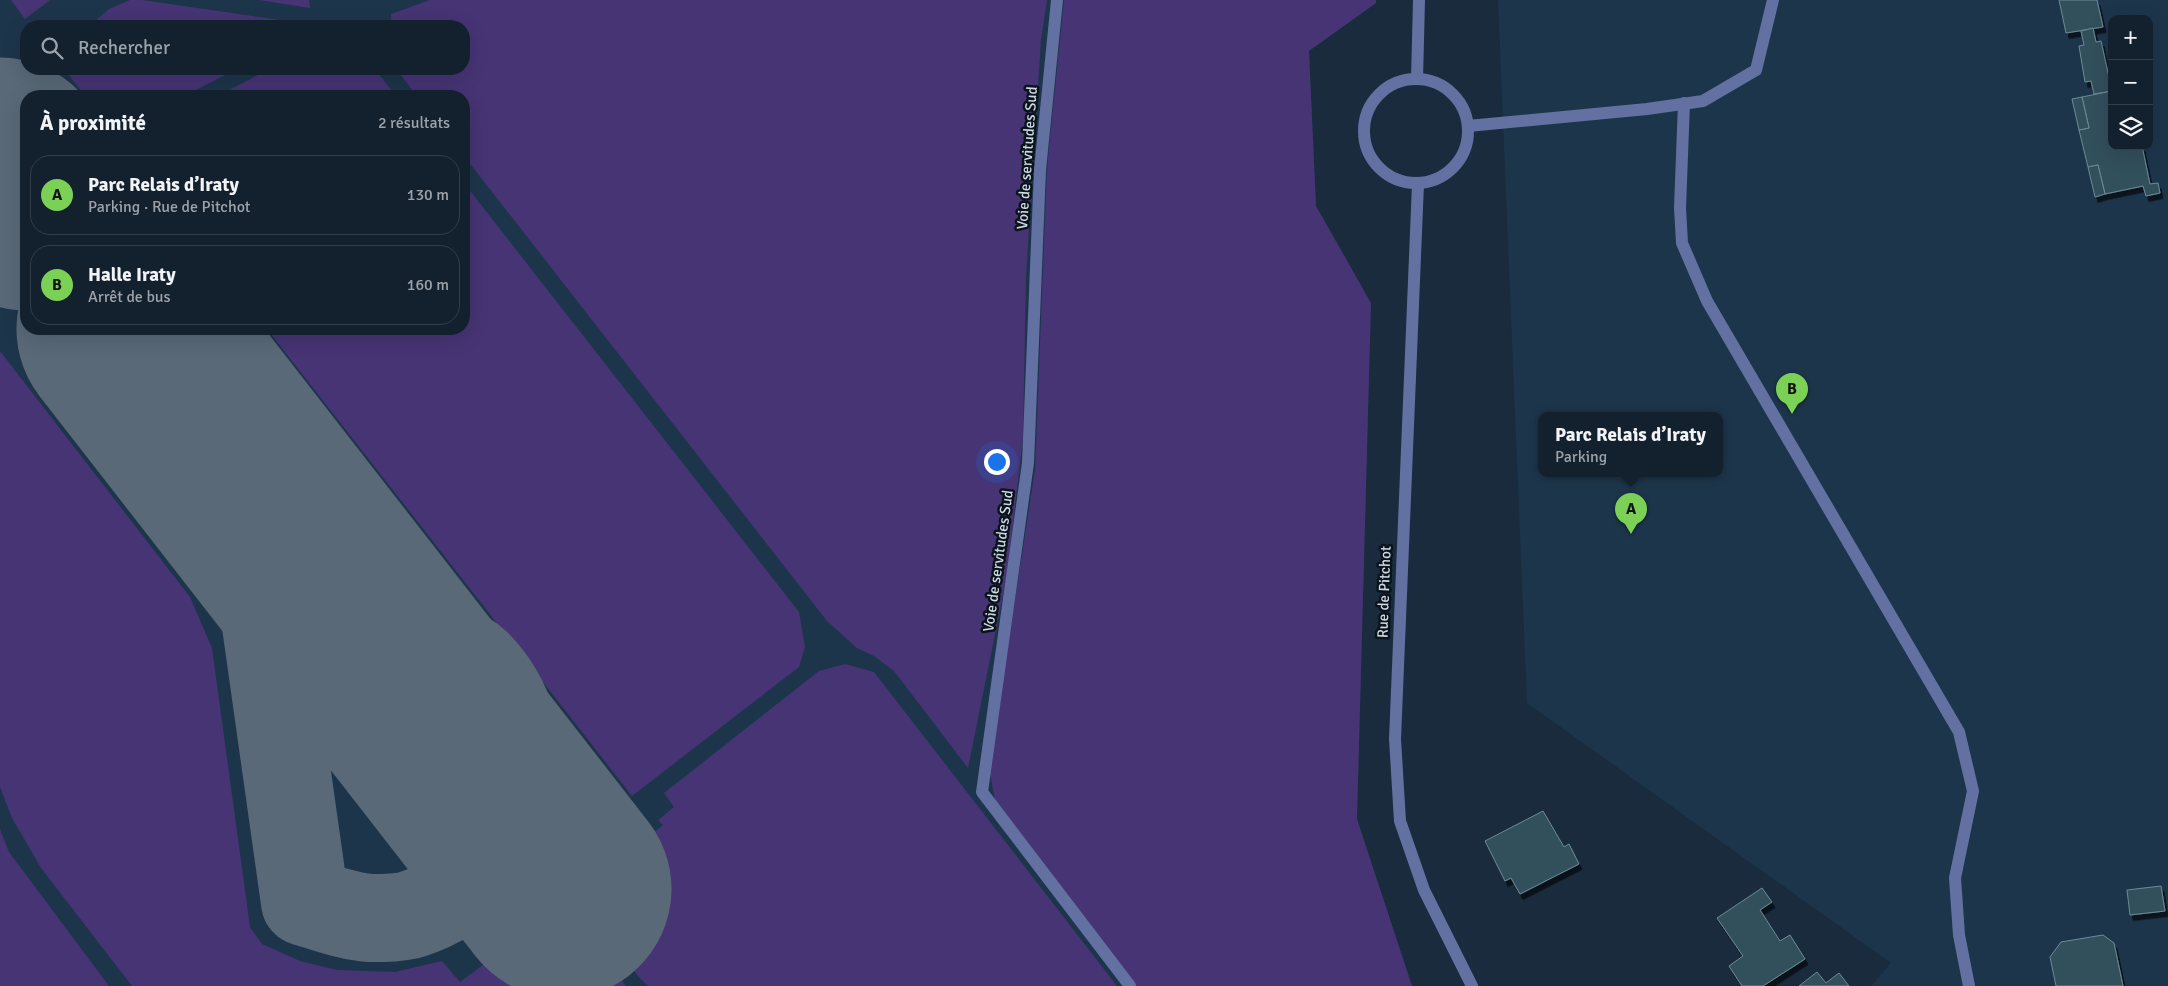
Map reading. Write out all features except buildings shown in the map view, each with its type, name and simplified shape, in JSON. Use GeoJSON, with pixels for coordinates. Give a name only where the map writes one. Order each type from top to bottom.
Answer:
{"type":"FeatureCollection","features":[{"type":"Feature","properties":{"kind":"street","name":"Voie de servitudes Sud"},"geometry":{"type":"LineString","coordinates":[[1057,0],[1040,170],[1028,463],[982,792],[1130,986]]}},
{"type":"Feature","properties":{"kind":"street"},"geometry":{"type":"LineString","coordinates":[[1417,79],[1419,0]]}},
{"type":"Feature","properties":{"kind":"street"},"geometry":{"type":"LineString","coordinates":[[1468,126],[1647,109],[1703,101],[1756,70],[1773,0]]}},
{"type":"Feature","properties":{"kind":"street"},"geometry":{"type":"LineString","coordinates":[[1417,79],[1432,81],[1446,88],[1457,98],[1464,111],[1468,126],[1467,144],[1461,159],[1455,166],[1435,180],[1418,184],[1401,182],[1386,174],[1375,163],[1367,148],[1364,132],[1366,116],[1374,101],[1385,89],[1400,82],[1417,79]]}},
{"type":"Feature","properties":{"kind":"street"},"geometry":{"type":"LineString","coordinates":[[1684,104],[1680,208],[1682,243],[1707,300],[1959,732],[1973,791],[1956,878],[1959,935],[1969,986]]}},
{"type":"Feature","properties":{"kind":"street","name":"Rue de Pitchot"},"geometry":{"type":"LineString","coordinates":[[1418,184],[1395,739],[1400,821],[1424,890],[1472,986]]}},
{"type":"Feature","properties":{"kind":"shaded area"},"geometry":{"type":"Polygon","coordinates":[[[0,0],[1376,0],[1376,3],[1309,51],[1316,206],[1371,303],[1357,819],[1412,986],[0,986],[0,0]]]}},
{"type":"Feature","properties":{"kind":"shaded area"},"geometry":{"type":"Polygon","coordinates":[[[11,0],[50,0],[25,19],[11,0]]]}},
{"type":"Feature","properties":{"kind":"shaded area"},"geometry":{"type":"Polygon","coordinates":[[[130,0],[142,0],[280,20],[96,20],[109,9],[130,0]]]}},
{"type":"Feature","properties":{"kind":"shaded area"},"geometry":{"type":"Polygon","coordinates":[[[259,0],[309,0],[310,8],[259,0]]]}},
{"type":"Feature","properties":{"kind":"shaded area"},"geometry":{"type":"Polygon","coordinates":[[[430,0],[1047,0],[1041,40],[1026,278],[1023,438],[1007,575],[968,768],[894,671],[874,656],[857,648],[827,621],[470,164],[470,90],[412,90],[401,75],[470,75],[470,20],[391,20],[391,14],[430,0]]]}},
{"type":"Feature","properties":{"kind":"shaded area"},"geometry":{"type":"Polygon","coordinates":[[[1064,0],[1376,0],[1376,3],[1309,51],[1316,206],[1371,303],[1357,819],[1412,986],[1136,986],[997,810],[989,769],[1035,470],[1047,167],[1064,0]]]}},
{"type":"Feature","properties":{"kind":"shaded area"},"geometry":{"type":"Polygon","coordinates":[[[1498,0],[2168,0],[2168,986],[1871,986],[1891,963],[1527,703],[1498,0]]]}},
{"type":"Feature","properties":{"kind":"shaded area"},"geometry":{"type":"Polygon","coordinates":[[[69,75],[225,75],[196,90],[80,90],[69,75]]]}},
{"type":"Feature","properties":{"kind":"shaded area"},"geometry":{"type":"Polygon","coordinates":[[[258,75],[380,75],[391,90],[229,90],[258,75]]]}},
{"type":"Feature","properties":{"kind":"shaded area"},"geometry":{"type":"Polygon","coordinates":[[[470,191],[799,612],[805,647],[799,667],[632,796],[272,335],[470,335],[470,191]]]}},
{"type":"Feature","properties":{"kind":"shaded area"},"geometry":{"type":"Polygon","coordinates":[[[0,351],[190,597],[212,648],[250,927],[262,944],[300,961],[337,970],[395,972],[442,961],[460,982],[563,906],[626,986],[132,986],[41,868],[12,818],[0,787],[0,351]]]}},
{"type":"Feature","properties":{"kind":"shaded area"},"geometry":{"type":"Polygon","coordinates":[[[845,664],[874,672],[1117,986],[648,986],[638,976],[576,895],[663,825],[658,820],[674,807],[664,793],[819,671],[845,664]]]}},
{"type":"Feature","properties":{"kind":"shaded area"},"geometry":{"type":"Polygon","coordinates":[[[0,829],[9,852],[109,986],[0,986],[0,829]]]}},
{"type":"Feature","properties":{"kind":"taxiway"},"geometry":{"type":"LineString","coordinates":[[246,483],[305,902],[363,917],[403,916],[432,906],[450,896],[483,870],[496,854],[507,837],[520,797],[521,779],[518,744],[507,709],[499,693],[489,678],[470,658],[440,641],[408,630],[385,628],[361,631]]}},
{"type":"Feature","properties":{"kind":"runway"},"geometry":{"type":"LineString","coordinates":[[0,167],[20,193]]}},
{"type":"Feature","properties":{"kind":"runway"},"geometry":{"type":"LineString","coordinates":[[131,335],[562,889]]}},
{"type":"Feature","properties":{"kind":"place","name":"Halle Iraty"},"geometry":{"type":"Point","coordinates":[1792,414]}},
{"type":"Feature","properties":{"kind":"place","name":"Parc Relais d’Iraty"},"geometry":{"type":"Point","coordinates":[1631,534]}}]}
